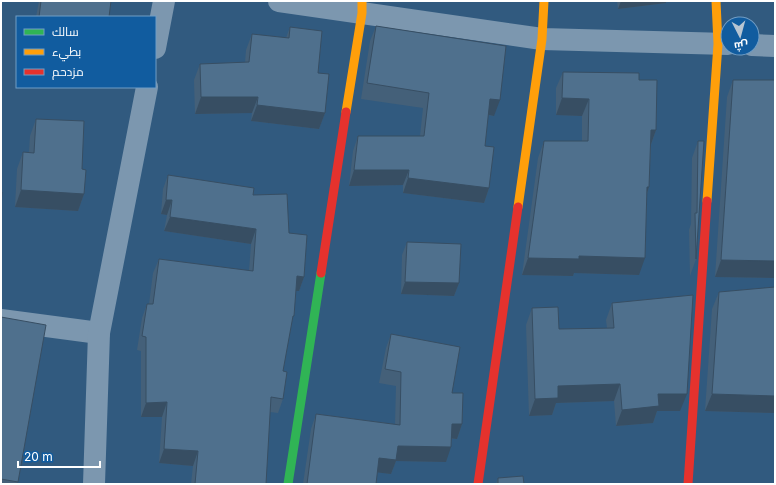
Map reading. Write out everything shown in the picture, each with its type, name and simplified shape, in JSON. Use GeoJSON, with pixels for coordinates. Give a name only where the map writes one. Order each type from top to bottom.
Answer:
{"type":"FeatureCollection","features":[{"type":"Feature","properties":{"kind":"street"},"geometry":{"type":"LineString","coordinates":[[156,43],[164,1]]}},
{"type":"Feature","properties":{"kind":"street"},"geometry":{"type":"LineString","coordinates":[[279,1],[362,7],[542,39],[720,44]]}},
{"type":"Feature","properties":{"kind":"street"},"geometry":{"type":"LineString","coordinates":[[478,484],[542,39],[544,1]]}},
{"type":"Feature","properties":{"kind":"street"},"geometry":{"type":"LineString","coordinates":[[716,1],[720,26]]}},
{"type":"Feature","properties":{"kind":"street"},"geometry":{"type":"LineString","coordinates":[[288,484],[362,7]]}},
{"type":"Feature","properties":{"kind":"street"},"geometry":{"type":"LineString","coordinates":[[760,45],[775,46]]}},
{"type":"Feature","properties":{"kind":"street"},"geometry":{"type":"LineString","coordinates":[[688,484],[722,56]]}},
{"type":"Feature","properties":{"kind":"street"},"geometry":{"type":"LineString","coordinates":[[94,484],[99,333],[147,88]]}},
{"type":"Feature","properties":{"kind":"street"},"geometry":{"type":"LineString","coordinates":[[1,320],[99,333]]}},
{"type":"Feature","properties":{"kind":"building"},"geometry":{"type":"Polygon","coordinates":[[[41,1],[111,1],[109,16],[39,16],[41,1]]]}},
{"type":"Feature","properties":{"kind":"building"},"geometry":{"type":"Polygon","coordinates":[[[376,26],[506,46],[500,100],[490,99],[485,146],[494,147],[489,188],[408,178],[409,170],[354,170],[358,136],[424,136],[429,93],[367,83],[376,26]]]}},
{"type":"Feature","properties":{"kind":"building"},"geometry":{"type":"Polygon","coordinates":[[[290,27],[322,31],[318,73],[329,74],[325,113],[257,105],[258,97],[201,97],[200,64],[249,62],[252,34],[289,38],[290,27]]]}},
{"type":"Feature","properties":{"kind":"building"},"geometry":{"type":"Polygon","coordinates":[[[563,72],[639,73],[639,80],[657,80],[656,130],[651,130],[649,187],[647,187],[645,258],[579,256],[579,259],[528,258],[544,141],[588,141],[589,99],[562,98],[563,72]]]}},
{"type":"Feature","properties":{"kind":"building"},"geometry":{"type":"Polygon","coordinates":[[[733,80],[775,80],[775,261],[721,260],[733,80]]]}},
{"type":"Feature","properties":{"kind":"building"},"geometry":{"type":"Polygon","coordinates":[[[36,119],[84,121],[82,169],[86,170],[84,194],[21,190],[23,152],[34,153],[36,119]]]}},
{"type":"Feature","properties":{"kind":"building"},"geometry":{"type":"Polygon","coordinates":[[[698,141],[704,141],[696,259],[695,213],[697,213],[698,141]]]}},
{"type":"Feature","properties":{"kind":"building"},"geometry":{"type":"Polygon","coordinates":[[[168,175],[254,188],[253,195],[287,194],[289,233],[307,235],[304,277],[297,276],[294,316],[283,371],[287,372],[283,399],[271,397],[266,484],[195,484],[198,451],[164,449],[167,402],[146,403],[146,337],[142,336],[147,304],[153,304],[159,259],[253,271],[256,229],[170,217],[172,200],[166,200],[168,175]]]}},
{"type":"Feature","properties":{"kind":"building"},"geometry":{"type":"Polygon","coordinates":[[[407,242],[461,244],[459,283],[405,282],[407,242]]]}},
{"type":"Feature","properties":{"kind":"building"},"geometry":{"type":"Polygon","coordinates":[[[775,287],[775,396],[712,394],[719,292],[775,287]]]}},
{"type":"Feature","properties":{"kind":"building"},"geometry":{"type":"Polygon","coordinates":[[[693,295],[687,394],[658,394],[659,406],[622,410],[620,384],[558,386],[558,398],[535,399],[532,308],[558,307],[559,329],[614,328],[612,303],[693,295]]]}},
{"type":"Feature","properties":{"kind":"building"},"geometry":{"type":"Polygon","coordinates":[[[1,317],[46,325],[18,482],[1,479],[1,317]]]}},
{"type":"Feature","properties":{"kind":"building"},"geometry":{"type":"Polygon","coordinates":[[[391,334],[460,347],[452,393],[463,393],[462,424],[452,424],[451,447],[398,446],[396,460],[379,458],[376,484],[307,484],[316,414],[400,425],[401,372],[385,369],[391,334]]]}},
{"type":"Feature","properties":{"kind":"building"},"geometry":{"type":"Polygon","coordinates":[[[523,476],[524,484],[498,484],[498,478],[523,476]]]}},
{"type":"Feature","properties":{"kind":"traffic: fast"},"geometry":{"type":"LineString","coordinates":[[288,484],[321,273]]}},
{"type":"Feature","properties":{"kind":"traffic: slow"},"geometry":{"type":"LineString","coordinates":[[346,112],[362,13],[362,1]]}},
{"type":"Feature","properties":{"kind":"traffic: slow"},"geometry":{"type":"LineString","coordinates":[[518,207],[542,39],[544,1]]}},
{"type":"Feature","properties":{"kind":"traffic: slow"},"geometry":{"type":"LineString","coordinates":[[707,201],[718,44],[716,1]]}},
{"type":"Feature","properties":{"kind":"traffic: jam"},"geometry":{"type":"LineString","coordinates":[[321,273],[346,112]]}},
{"type":"Feature","properties":{"kind":"traffic: jam"},"geometry":{"type":"LineString","coordinates":[[688,484],[707,201]]}},
{"type":"Feature","properties":{"kind":"traffic: jam"},"geometry":{"type":"LineString","coordinates":[[478,484],[518,207]]}}]}
